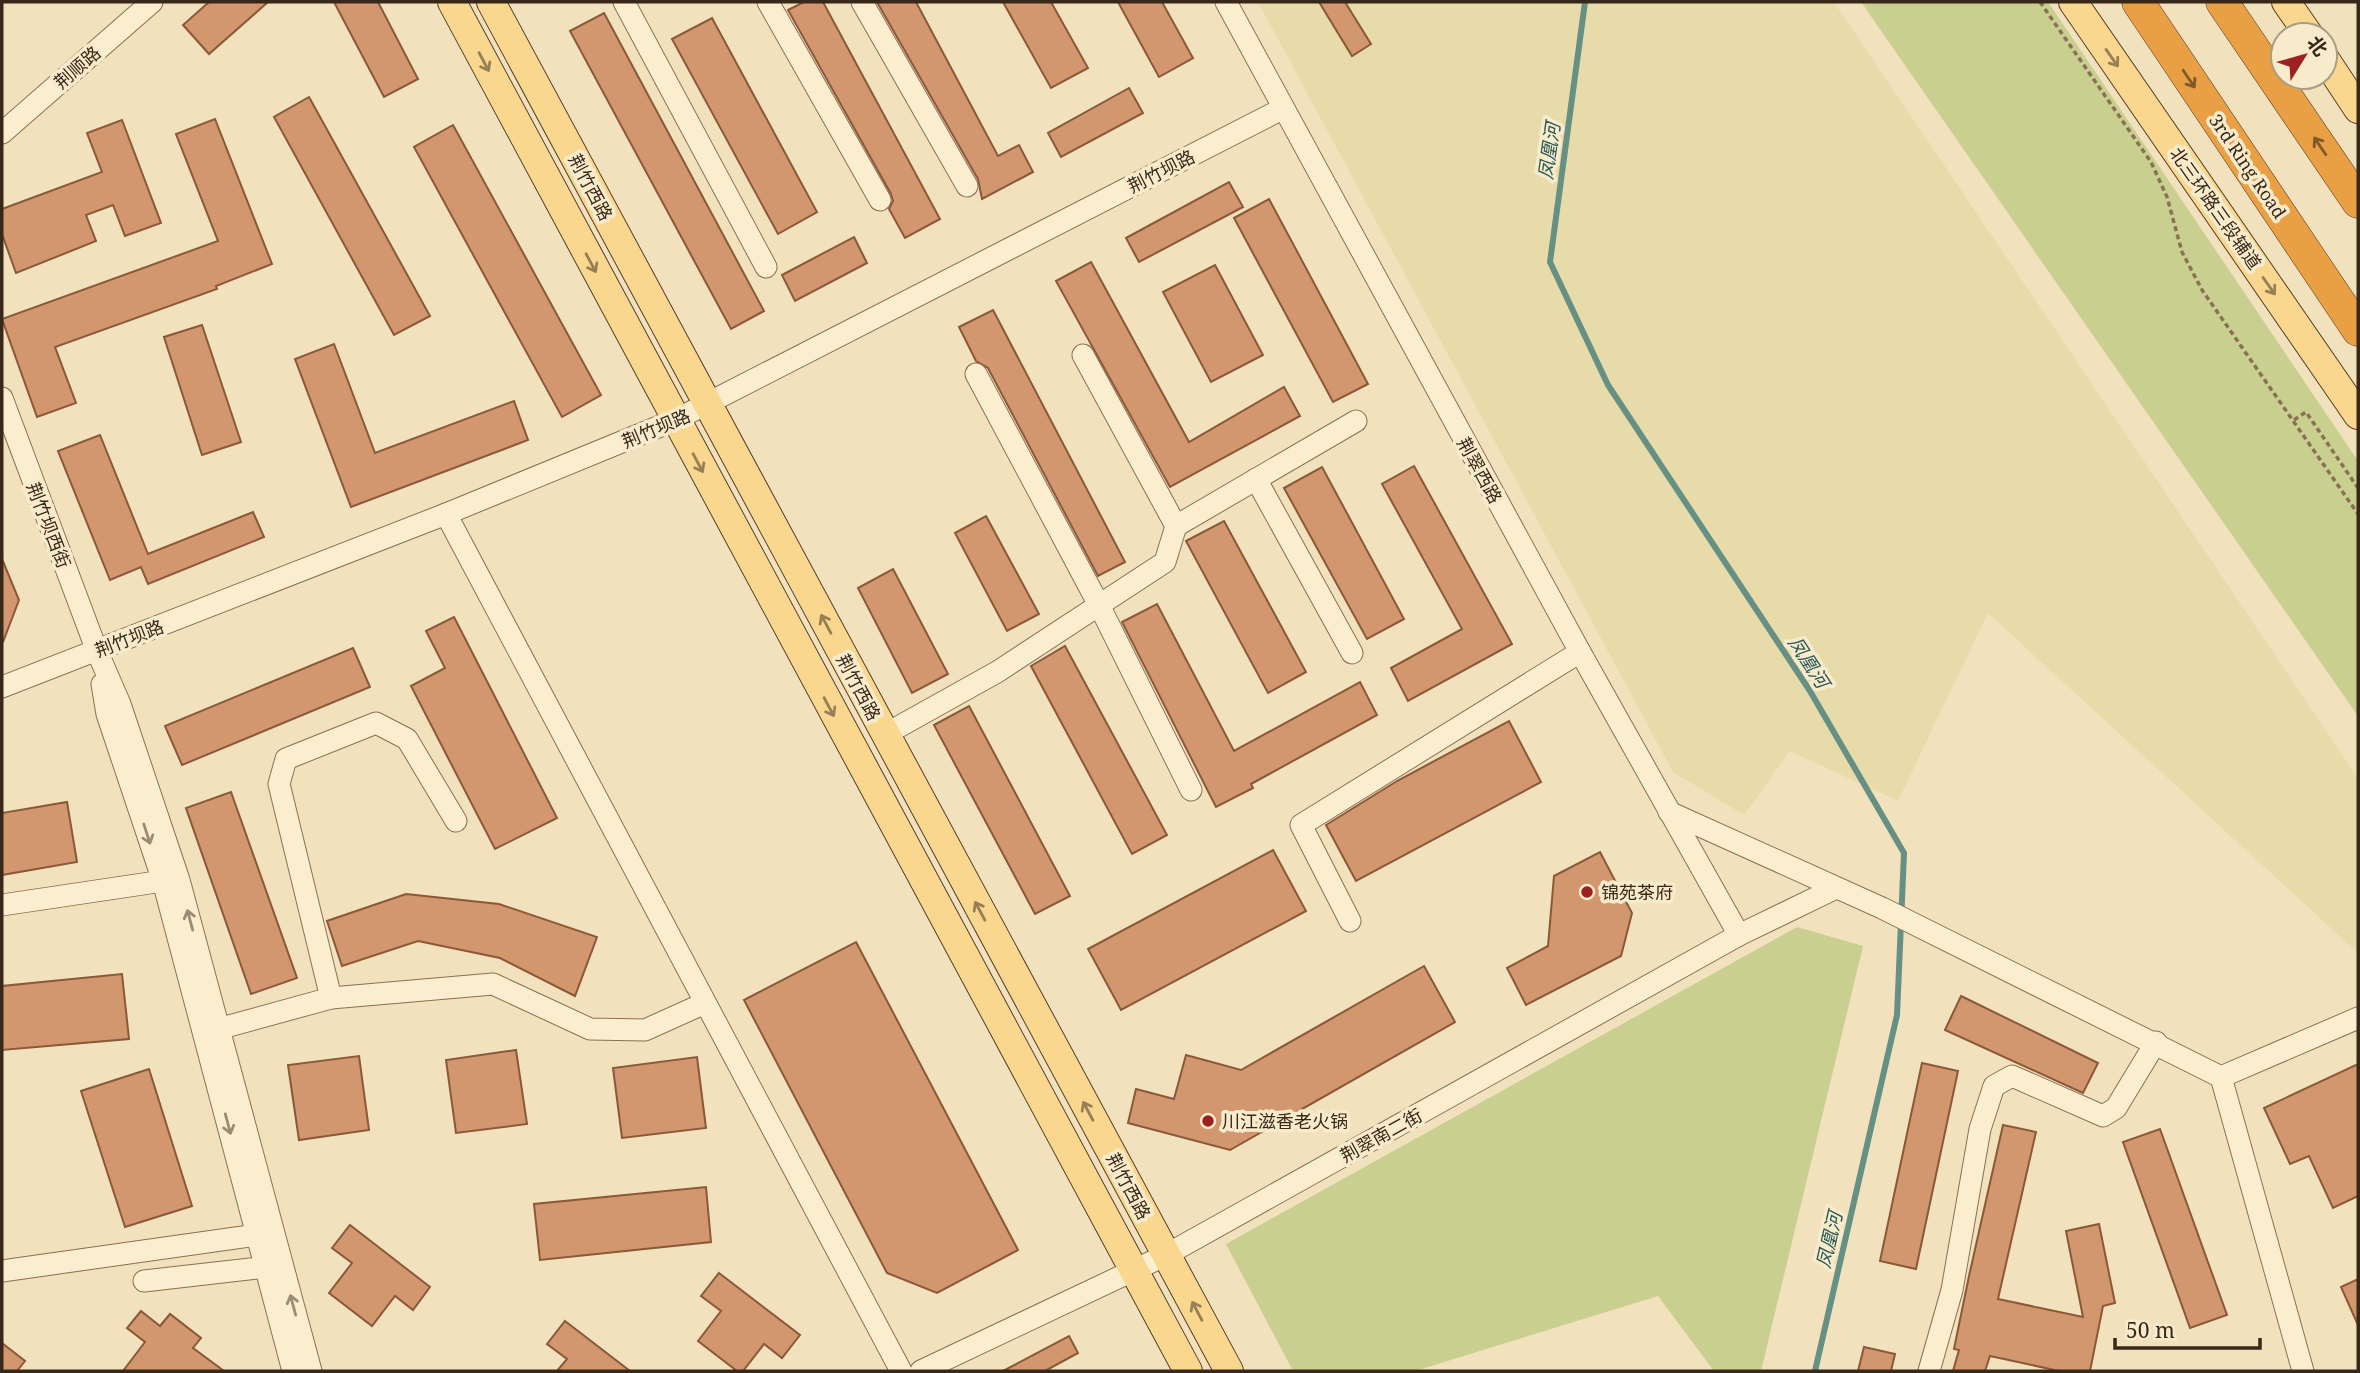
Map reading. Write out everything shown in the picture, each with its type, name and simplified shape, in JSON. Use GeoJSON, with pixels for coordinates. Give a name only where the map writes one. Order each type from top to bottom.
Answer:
{"type":"FeatureCollection","features":[{"type":"Feature","properties":{"kind":"highway","name":"3rd Ring Road"},"geometry":{"type":"LineString","coordinates":[[2138,2],[2358,330]]}},
{"type":"Feature","properties":{"kind":"highway"},"geometry":{"type":"LineString","coordinates":[[2222,2],[2358,202]]}},
{"type":"Feature","properties":{"kind":"main road","name":"荆竹西路"},"geometry":{"type":"LineString","coordinates":[[452,2],[1188,1371]]}},
{"type":"Feature","properties":{"kind":"main road","name":"荆竹西路"},"geometry":{"type":"LineString","coordinates":[[491,2],[1229,1371]]}},
{"type":"Feature","properties":{"kind":"main road","name":"北三环路三段辅道"},"geometry":{"type":"LineString","coordinates":[[2073,2],[2358,415]]}},
{"type":"Feature","properties":{"kind":"main road"},"geometry":{"type":"LineString","coordinates":[[2286,2],[2299,21]]}},
{"type":"Feature","properties":{"kind":"main road"},"geometry":{"type":"LineString","coordinates":[[2339,80],[2358,108]]}},
{"type":"Feature","properties":{"kind":"street"},"geometry":{"type":"LineString","coordinates":[[624,2],[766,267]]}},
{"type":"Feature","properties":{"kind":"street"},"geometry":{"type":"LineString","coordinates":[[768,2],[880,200]]}},
{"type":"Feature","properties":{"kind":"street"},"geometry":{"type":"LineString","coordinates":[[862,2],[967,186]]}},
{"type":"Feature","properties":{"kind":"street","name":"荆翠西路"},"geometry":{"type":"LineString","coordinates":[[1226,2],[1580,652],[1739,935]]}},
{"type":"Feature","properties":{"kind":"street","name":"荆顺路"},"geometry":{"type":"LineString","coordinates":[[2,133],[143,5]]}},
{"type":"Feature","properties":{"kind":"street","name":"荆竹坝路"},"geometry":{"type":"LineString","coordinates":[[2,687],[446,514],[676,420],[1282,108]]}},
{"type":"Feature","properties":{"kind":"street"},"geometry":{"type":"LineString","coordinates":[[1083,355],[1176,526]]}},
{"type":"Feature","properties":{"kind":"street"},"geometry":{"type":"LineString","coordinates":[[976,374],[1099,605],[1191,790]]}},
{"type":"Feature","properties":{"kind":"street","name":"荆竹坝西街"},"geometry":{"type":"LineString","coordinates":[[2,398],[97,651]]}},
{"type":"Feature","properties":{"kind":"street"},"geometry":{"type":"LineString","coordinates":[[884,735],[997,672],[1165,562],[1176,526],[1356,421]]}},
{"type":"Feature","properties":{"kind":"street"},"geometry":{"type":"LineString","coordinates":[[1256,479],[1352,653]]}},
{"type":"Feature","properties":{"kind":"street"},"geometry":{"type":"LineString","coordinates":[[446,514],[901,1371]]}},
{"type":"Feature","properties":{"kind":"street"},"geometry":{"type":"LineString","coordinates":[[97,651],[107,714],[212,1030],[311,1371]]}},
{"type":"Feature","properties":{"kind":"street"},"geometry":{"type":"LineString","coordinates":[[97,651],[120,704],[179,880],[257,1236],[293,1371]]}},
{"type":"Feature","properties":{"kind":"street"},"geometry":{"type":"LineString","coordinates":[[1350,921],[1301,825],[1580,652]]}},
{"type":"Feature","properties":{"kind":"street"},"geometry":{"type":"LineString","coordinates":[[331,998],[279,784],[286,759],[376,723],[407,739],[456,821]]}},
{"type":"Feature","properties":{"kind":"street"},"geometry":{"type":"LineString","coordinates":[[1669,812],[1882,908],[2156,1042],[2221,1077],[2303,1371]]}},
{"type":"Feature","properties":{"kind":"street"},"geometry":{"type":"LineString","coordinates":[[2,905],[163,881]]}},
{"type":"Feature","properties":{"kind":"street","name":"荆翠南二街"},"geometry":{"type":"LineString","coordinates":[[921,1371],[1167,1255],[1739,935],[1836,888]]}},
{"type":"Feature","properties":{"kind":"street"},"geometry":{"type":"LineString","coordinates":[[212,1030],[331,998],[493,984],[590,1029],[645,1030],[705,1003]]}},
{"type":"Feature","properties":{"kind":"street"},"geometry":{"type":"LineString","coordinates":[[2221,1077],[2358,1018]]}},
{"type":"Feature","properties":{"kind":"street"},"geometry":{"type":"LineString","coordinates":[[1929,1371],[1952,1290],[1980,1129],[1994,1086],[2012,1076],[2103,1116],[2116,1108],[2156,1042]]}},
{"type":"Feature","properties":{"kind":"street"},"geometry":{"type":"LineString","coordinates":[[2,1270],[257,1236]]}},
{"type":"Feature","properties":{"kind":"street"},"geometry":{"type":"LineString","coordinates":[[144,1281],[267,1267]]}},
{"type":"Feature","properties":{"kind":"path"},"geometry":{"type":"LineString","coordinates":[[2040,2],[2151,162],[2167,197],[2182,252],[2202,290],[2358,514]]}},
{"type":"Feature","properties":{"kind":"path"},"geometry":{"type":"LineString","coordinates":[[2293,420],[2306,412],[2358,488]]}},
{"type":"Feature","properties":{"kind":"shaded area"},"geometry":{"type":"Polygon","coordinates":[[[1258,2],[1834,2],[2358,778],[2358,953],[1988,613],[1898,801],[1790,751],[1744,815],[1673,772],[1258,2]]]}},
{"type":"Feature","properties":{"kind":"green space"},"geometry":{"type":"Polygon","coordinates":[[[1861,2],[2048,2],[2358,461],[2358,716],[1861,2]]]}},
{"type":"Feature","properties":{"kind":"green space"},"geometry":{"type":"Polygon","coordinates":[[[1797,927],[1863,946],[1761,1371],[1714,1371],[1658,1296],[1415,1371],[1293,1371],[1226,1244],[1797,927]]]}},
{"type":"Feature","properties":{"kind":"building"},"geometry":{"type":"Polygon","coordinates":[[[209,2],[268,2],[209,54],[183,25],[209,2]]]}},
{"type":"Feature","properties":{"kind":"building"},"geometry":{"type":"Polygon","coordinates":[[[334,2],[378,2],[418,79],[384,97],[334,2]]]}},
{"type":"Feature","properties":{"kind":"building"},"geometry":{"type":"Polygon","coordinates":[[[804,2],[823,2],[940,219],[905,238],[889,209],[893,201],[891,194],[788,10],[804,2]]]}},
{"type":"Feature","properties":{"kind":"building"},"geometry":{"type":"Polygon","coordinates":[[[877,2],[916,2],[998,156],[1019,145],[1033,172],[982,199],[978,179],[877,2]]]}},
{"type":"Feature","properties":{"kind":"building"},"geometry":{"type":"Polygon","coordinates":[[[1003,2],[1051,2],[1088,68],[1051,88],[1003,2]]]}},
{"type":"Feature","properties":{"kind":"building"},"geometry":{"type":"Polygon","coordinates":[[[1118,2],[1162,2],[1193,58],[1159,77],[1118,2]]]}},
{"type":"Feature","properties":{"kind":"building"},"geometry":{"type":"Polygon","coordinates":[[[1319,2],[1345,2],[1371,44],[1352,56],[1319,2]]]}},
{"type":"Feature","properties":{"kind":"building"},"geometry":{"type":"Polygon","coordinates":[[[604,13],[764,311],[731,329],[570,31],[604,13]]]}},
{"type":"Feature","properties":{"kind":"building"},"geometry":{"type":"Polygon","coordinates":[[[712,18],[817,212],[778,234],[672,39],[712,18]]]}},
{"type":"Feature","properties":{"kind":"building"},"geometry":{"type":"Polygon","coordinates":[[[1129,88],[1143,113],[1061,157],[1048,133],[1129,88]]]}},
{"type":"Feature","properties":{"kind":"building"},"geometry":{"type":"Polygon","coordinates":[[[309,97],[430,316],[394,335],[274,117],[309,97]]]}},
{"type":"Feature","properties":{"kind":"building"},"geometry":{"type":"Polygon","coordinates":[[[215,119],[272,264],[216,286],[217,289],[55,347],[76,403],[37,417],[2,319],[218,241],[176,134],[215,119]]]}},
{"type":"Feature","properties":{"kind":"building"},"geometry":{"type":"Polygon","coordinates":[[[122,120],[161,223],[125,236],[113,205],[86,215],[96,241],[16,273],[2,234],[2,209],[102,172],[87,133],[122,120]]]}},
{"type":"Feature","properties":{"kind":"building"},"geometry":{"type":"Polygon","coordinates":[[[453,125],[601,395],[562,417],[414,147],[453,125]]]}},
{"type":"Feature","properties":{"kind":"building"},"geometry":{"type":"Polygon","coordinates":[[[1229,182],[1243,207],[1139,262],[1126,238],[1229,182]]]}},
{"type":"Feature","properties":{"kind":"building"},"geometry":{"type":"Polygon","coordinates":[[[1269,199],[1368,384],[1333,402],[1234,218],[1269,199]]]}},
{"type":"Feature","properties":{"kind":"building"},"geometry":{"type":"Polygon","coordinates":[[[854,237],[867,263],[795,301],[782,275],[854,237]]]}},
{"type":"Feature","properties":{"kind":"building"},"geometry":{"type":"Polygon","coordinates":[[[1091,262],[1189,442],[1284,387],[1300,416],[1170,487],[1056,281],[1091,262]]]}},
{"type":"Feature","properties":{"kind":"building"},"geometry":{"type":"Polygon","coordinates":[[[1215,265],[1263,355],[1211,382],[1163,292],[1215,265]]]}},
{"type":"Feature","properties":{"kind":"building"},"geometry":{"type":"Polygon","coordinates":[[[993,310],[1125,562],[1098,576],[988,368],[976,361],[959,327],[993,310]]]}},
{"type":"Feature","properties":{"kind":"building"},"geometry":{"type":"Polygon","coordinates":[[[202,325],[241,442],[202,455],[164,337],[202,325]]]}},
{"type":"Feature","properties":{"kind":"building"},"geometry":{"type":"Polygon","coordinates":[[[334,344],[375,453],[514,401],[528,440],[351,507],[295,359],[334,344]]]}},
{"type":"Feature","properties":{"kind":"building"},"geometry":{"type":"Polygon","coordinates":[[[100,435],[148,554],[253,512],[264,537],[148,584],[141,567],[110,580],[58,451],[100,435]]]}},
{"type":"Feature","properties":{"kind":"building"},"geometry":{"type":"Polygon","coordinates":[[[1414,466],[1512,644],[1408,701],[1391,668],[1462,629],[1382,484],[1414,466]]]}},
{"type":"Feature","properties":{"kind":"building"},"geometry":{"type":"Polygon","coordinates":[[[1322,467],[1404,619],[1367,639],[1284,488],[1322,467]]]}},
{"type":"Feature","properties":{"kind":"building"},"geometry":{"type":"Polygon","coordinates":[[[986,516],[1039,614],[1007,631],[955,533],[986,516]]]}},
{"type":"Feature","properties":{"kind":"building"},"geometry":{"type":"Polygon","coordinates":[[[1224,521],[1306,672],[1268,693],[1186,541],[1224,521]]]}},
{"type":"Feature","properties":{"kind":"building"},"geometry":{"type":"Polygon","coordinates":[[[2,559],[19,600],[3,642],[2,642],[2,559]]]}},
{"type":"Feature","properties":{"kind":"building"},"geometry":{"type":"Polygon","coordinates":[[[893,569],[948,674],[912,693],[858,588],[893,569]]]}},
{"type":"Feature","properties":{"kind":"building"},"geometry":{"type":"Polygon","coordinates":[[[1157,604],[1234,751],[1360,682],[1377,715],[1251,784],[1253,788],[1216,807],[1122,622],[1157,604]]]}},
{"type":"Feature","properties":{"kind":"building"},"geometry":{"type":"Polygon","coordinates":[[[454,617],[557,818],[495,849],[411,686],[445,668],[426,631],[454,617]]]}},
{"type":"Feature","properties":{"kind":"building"},"geometry":{"type":"Polygon","coordinates":[[[1065,646],[1167,835],[1132,854],[1031,666],[1065,646]]]}},
{"type":"Feature","properties":{"kind":"building"},"geometry":{"type":"Polygon","coordinates":[[[353,648],[370,687],[182,765],[165,726],[353,648]]]}},
{"type":"Feature","properties":{"kind":"building"},"geometry":{"type":"Polygon","coordinates":[[[969,706],[1070,896],[1035,914],[934,725],[969,706]]]}},
{"type":"Feature","properties":{"kind":"building"},"geometry":{"type":"Polygon","coordinates":[[[1509,721],[1541,782],[1356,881],[1326,825],[1397,781],[1509,721]]]}},
{"type":"Feature","properties":{"kind":"building"},"geometry":{"type":"Polygon","coordinates":[[[231,792],[297,978],[251,994],[186,808],[231,792]]]}},
{"type":"Feature","properties":{"kind":"building"},"geometry":{"type":"Polygon","coordinates":[[[67,802],[77,862],[2,875],[2,813],[67,802]]]}},
{"type":"Feature","properties":{"kind":"building"},"geometry":{"type":"Polygon","coordinates":[[[1273,850],[1306,911],[1121,1010],[1088,949],[1273,850]]]}},
{"type":"Feature","properties":{"kind":"building"},"geometry":{"type":"Polygon","coordinates":[[[1600,852],[1632,913],[1621,956],[1526,1005],[1507,968],[1548,946],[1554,876],[1600,852]]]}},
{"type":"Feature","properties":{"kind":"building"},"geometry":{"type":"Polygon","coordinates":[[[406,894],[499,904],[597,937],[575,996],[500,958],[418,941],[342,966],[327,921],[406,894]]]}},
{"type":"Feature","properties":{"kind":"building"},"geometry":{"type":"Polygon","coordinates":[[[856,942],[1018,1250],[937,1293],[887,1273],[744,1000],[856,942]]]}},
{"type":"Feature","properties":{"kind":"building"},"geometry":{"type":"Polygon","coordinates":[[[1424,966],[1455,1022],[1230,1150],[1128,1123],[1136,1089],[1174,1099],[1186,1055],[1241,1070],[1424,966]]]}},
{"type":"Feature","properties":{"kind":"building"},"geometry":{"type":"Polygon","coordinates":[[[122,974],[129,1039],[2,1050],[2,986],[122,974]]]}},
{"type":"Feature","properties":{"kind":"building"},"geometry":{"type":"Polygon","coordinates":[[[1961,996],[2098,1063],[2083,1093],[1945,1030],[1961,996]]]}},
{"type":"Feature","properties":{"kind":"building"},"geometry":{"type":"Polygon","coordinates":[[[516,1050],[527,1124],[456,1133],[446,1060],[516,1050]]]}},
{"type":"Feature","properties":{"kind":"building"},"geometry":{"type":"Polygon","coordinates":[[[359,1056],[369,1130],[299,1140],[288,1065],[359,1056]]]}},
{"type":"Feature","properties":{"kind":"building"},"geometry":{"type":"Polygon","coordinates":[[[697,1057],[706,1128],[622,1138],[613,1068],[697,1057]]]}},
{"type":"Feature","properties":{"kind":"building"},"geometry":{"type":"Polygon","coordinates":[[[1922,1063],[1958,1071],[1916,1269],[1880,1261],[1922,1063]]]}},
{"type":"Feature","properties":{"kind":"building"},"geometry":{"type":"Polygon","coordinates":[[[2358,1064],[2358,1196],[2333,1208],[2309,1156],[2290,1164],[2264,1108],[2358,1064]]]}},
{"type":"Feature","properties":{"kind":"building"},"geometry":{"type":"Polygon","coordinates":[[[149,1069],[192,1206],[125,1227],[81,1091],[149,1069]]]}},
{"type":"Feature","properties":{"kind":"building"},"geometry":{"type":"Polygon","coordinates":[[[2003,1125],[2036,1132],[1998,1299],[2083,1317],[2066,1231],[2099,1224],[2115,1303],[2103,1306],[2090,1371],[2059,1371],[1990,1356],[1985,1371],[1953,1371],[1959,1350],[1954,1349],[2003,1125]]]}},
{"type":"Feature","properties":{"kind":"building"},"geometry":{"type":"Polygon","coordinates":[[[2160,1129],[2227,1315],[2190,1328],[2123,1142],[2160,1129]]]}},
{"type":"Feature","properties":{"kind":"building"},"geometry":{"type":"Polygon","coordinates":[[[706,1187],[711,1242],[540,1260],[534,1204],[706,1187]]]}},
{"type":"Feature","properties":{"kind":"building"},"geometry":{"type":"Polygon","coordinates":[[[350,1225],[430,1287],[413,1310],[395,1296],[372,1326],[329,1293],[352,1263],[332,1248],[350,1225]]]}},
{"type":"Feature","properties":{"kind":"building"},"geometry":{"type":"Polygon","coordinates":[[[719,1273],[800,1335],[782,1358],[764,1344],[743,1371],[737,1371],[698,1341],[721,1311],[701,1296],[719,1273]]]}},
{"type":"Feature","properties":{"kind":"building"},"geometry":{"type":"Polygon","coordinates":[[[2358,1279],[2358,1325],[2341,1287],[2358,1279]]]}},
{"type":"Feature","properties":{"kind":"building"},"geometry":{"type":"Polygon","coordinates":[[[141,1311],[160,1326],[170,1314],[201,1338],[193,1348],[224,1371],[123,1371],[145,1342],[127,1328],[141,1311]]]}},
{"type":"Feature","properties":{"kind":"building"},"geometry":{"type":"Polygon","coordinates":[[[565,1321],[630,1371],[557,1371],[567,1359],[547,1344],[565,1321]]]}},
{"type":"Feature","properties":{"kind":"building"},"geometry":{"type":"Polygon","coordinates":[[[1069,1336],[1078,1353],[1045,1371],[1003,1371],[1069,1336]]]}},
{"type":"Feature","properties":{"kind":"building"},"geometry":{"type":"Polygon","coordinates":[[[2,1343],[25,1361],[17,1371],[2,1371],[2,1343]]]}},
{"type":"Feature","properties":{"kind":"building"},"geometry":{"type":"Polygon","coordinates":[[[1864,1347],[1895,1354],[1891,1371],[1858,1371],[1864,1347]]]}},
{"type":"Feature","properties":{"kind":"waterway","name":"凤凰河"},"geometry":{"type":"LineString","coordinates":[[1585,2],[1550,262],[1608,385],[1810,691],[1904,853],[1897,1015],[1815,1371]]}},
{"type":"Feature","properties":{"kind":"place","name":"锦苑茶府"},"geometry":{"type":"Point","coordinates":[1587,892]}},
{"type":"Feature","properties":{"kind":"place","name":"川江滋香老火锅"},"geometry":{"type":"Point","coordinates":[1208,1121]}}]}
